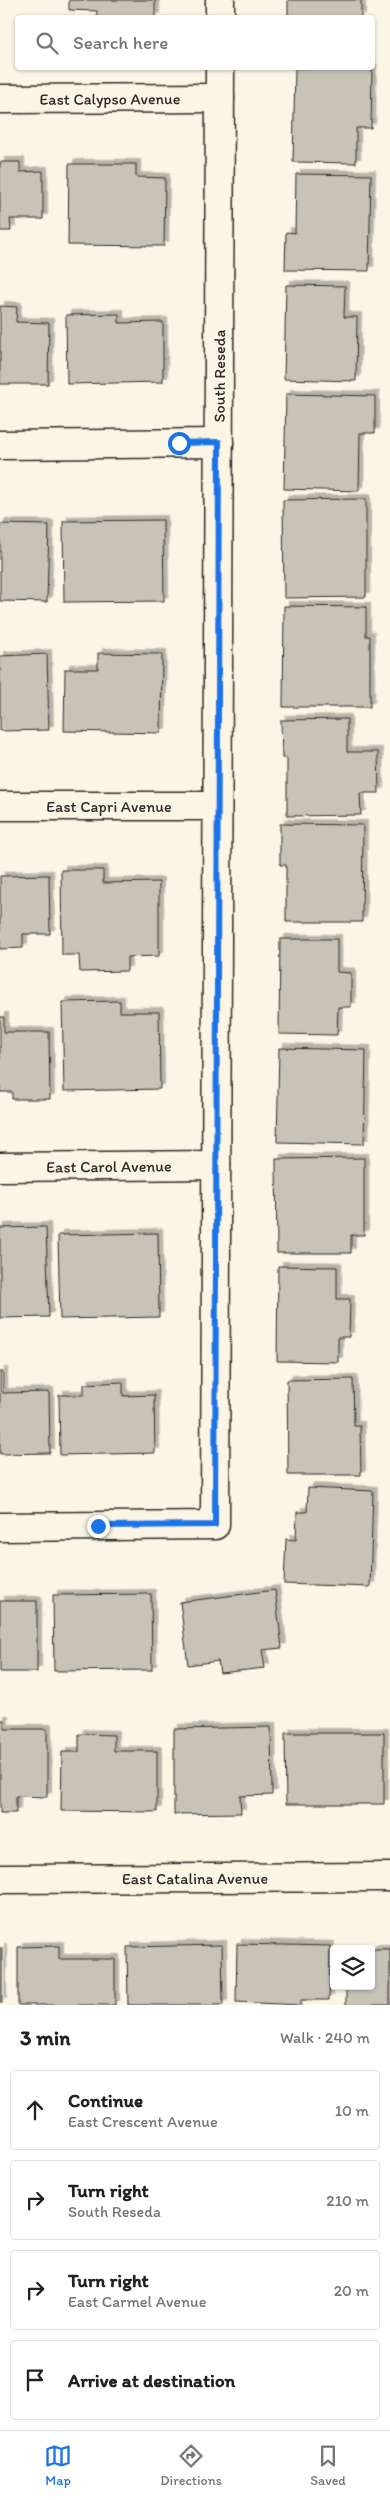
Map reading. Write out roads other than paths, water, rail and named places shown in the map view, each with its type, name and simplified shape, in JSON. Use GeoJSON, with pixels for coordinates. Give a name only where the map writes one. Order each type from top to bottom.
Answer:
{"type":"FeatureCollection","features":[{"type":"Feature","properties":{"kind":"street"},"geometry":{"type":"LineString","coordinates":[[220,0],[220,15]]}},
{"type":"Feature","properties":{"kind":"street","name":"South Reseda"},"geometry":{"type":"LineString","coordinates":[[0,1527],[215,1525],[220,70]]}},
{"type":"Feature","properties":{"kind":"street","name":"East Calypso Avenue"},"geometry":{"type":"LineString","coordinates":[[0,99],[220,98]]}},
{"type":"Feature","properties":{"kind":"street"},"geometry":{"type":"LineString","coordinates":[[0,446],[219,442]]}},
{"type":"Feature","properties":{"kind":"street","name":"East Capri Avenue"},"geometry":{"type":"LineString","coordinates":[[0,806],[217,806]]}},
{"type":"Feature","properties":{"kind":"street","name":"East Carol Avenue"},"geometry":{"type":"LineString","coordinates":[[0,1167],[216,1165]]}},
{"type":"Feature","properties":{"kind":"street","name":"East Catalina Avenue"},"geometry":{"type":"LineString","coordinates":[[0,1879],[390,1877]]}}]}
